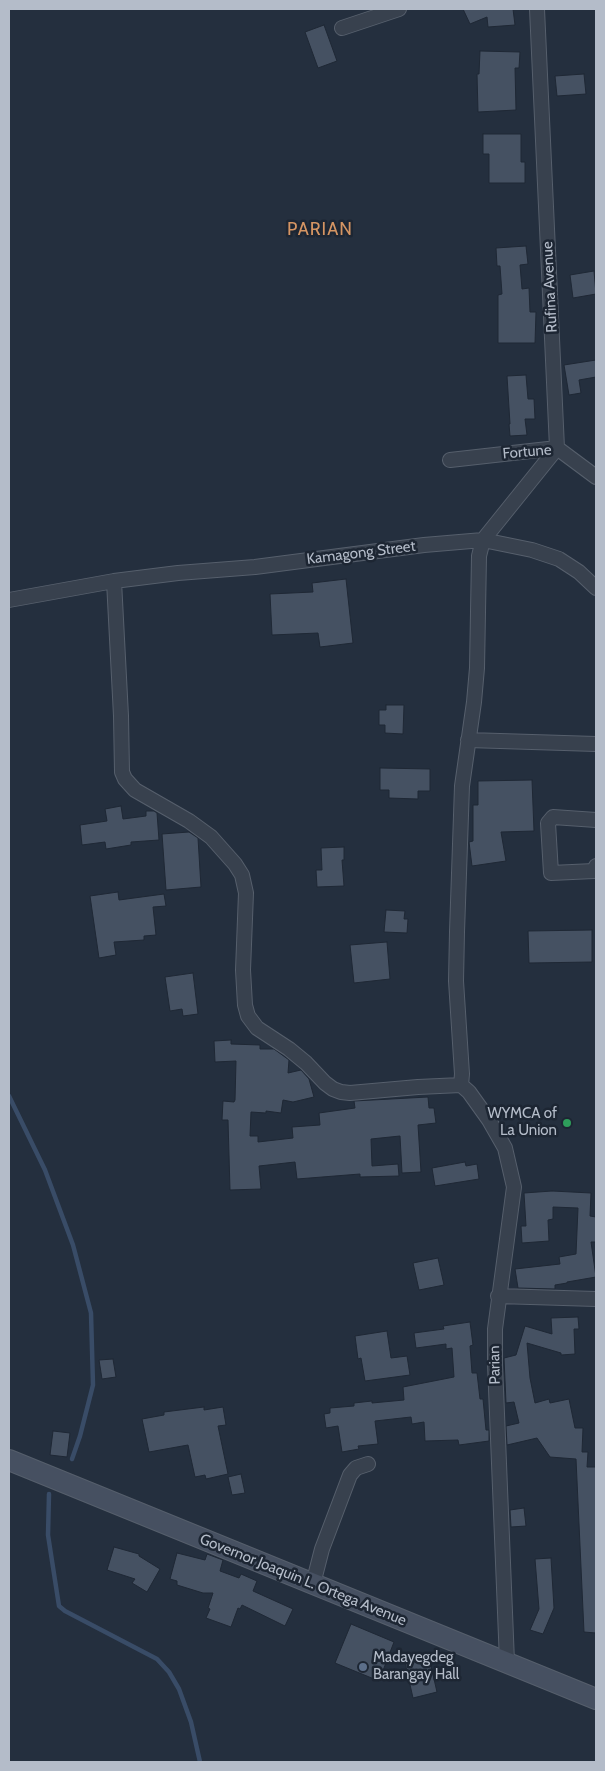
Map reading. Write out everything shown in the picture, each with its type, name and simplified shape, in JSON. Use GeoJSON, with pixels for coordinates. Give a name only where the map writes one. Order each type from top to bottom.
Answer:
{"type":"FeatureCollection","features":[{"type":"Feature","properties":{"kind":"main road","name":"Governor Joaquin L. Ortega Avenue"},"geometry":{"type":"LineString","coordinates":[[9,1460],[596,1700]]}},
{"type":"Feature","properties":{"kind":"street","name":"Rufina Avenue"},"geometry":{"type":"LineString","coordinates":[[537,9],[557,448]]}},
{"type":"Feature","properties":{"kind":"street"},"geometry":{"type":"LineString","coordinates":[[342,28],[393,10]]}},
{"type":"Feature","properties":{"kind":"street","name":"Fortune"},"geometry":{"type":"LineString","coordinates":[[450,460],[557,448],[596,478]]}},
{"type":"Feature","properties":{"kind":"street"},"geometry":{"type":"LineString","coordinates":[[114,581],[122,772],[125,779],[135,790],[189,821],[211,837],[235,864],[242,875],[246,905],[243,970],[244,1006],[252,1022],[257,1028],[289,1049],[306,1063],[333,1089],[340,1092],[350,1093],[461,1085],[462,1074],[456,981],[457,932],[462,786],[477,668],[479,556],[483,540],[557,448]]}},
{"type":"Feature","properties":{"kind":"street","name":"Kamagong Street"},"geometry":{"type":"LineString","coordinates":[[9,600],[114,581],[178,573],[255,567],[424,545],[483,540],[532,550],[559,559],[596,588]]}},
{"type":"Feature","properties":{"kind":"street"},"geometry":{"type":"LineString","coordinates":[[468,740],[596,744]]}},
{"type":"Feature","properties":{"kind":"street"},"geometry":{"type":"LineString","coordinates":[[596,820],[552,817],[548,823],[550,873],[594,872],[596,866]]}},
{"type":"Feature","properties":{"kind":"street","name":"Parian"},"geometry":{"type":"LineString","coordinates":[[461,1085],[469,1092],[489,1120],[505,1148],[514,1187],[495,1329],[507,1662]]}},
{"type":"Feature","properties":{"kind":"street"},"geometry":{"type":"LineString","coordinates":[[498,1296],[596,1299]]}},
{"type":"Feature","properties":{"kind":"street"},"geometry":{"type":"LineString","coordinates":[[313,1584],[322,1548],[350,1475],[356,1468],[368,1464]]}},
{"type":"Feature","properties":{"kind":"building"},"geometry":{"type":"Polygon","coordinates":[[[463,9],[513,9],[515,25],[488,27],[487,17],[470,24],[463,9]]]}},
{"type":"Feature","properties":{"kind":"building"},"geometry":{"type":"Polygon","coordinates":[[[324,25],[337,61],[318,68],[305,32],[324,25]]]}},
{"type":"Feature","properties":{"kind":"building"},"geometry":{"type":"Polygon","coordinates":[[[480,51],[520,52],[519,68],[515,68],[516,110],[478,112],[477,74],[479,74],[480,51]]]}},
{"type":"Feature","properties":{"kind":"building"},"geometry":{"type":"Polygon","coordinates":[[[584,74],[586,94],[557,96],[555,76],[584,74]]]}},
{"type":"Feature","properties":{"kind":"building"},"geometry":{"type":"Polygon","coordinates":[[[483,134],[521,134],[521,162],[525,162],[525,183],[489,183],[489,154],[483,154],[483,134]]]}},
{"type":"Feature","properties":{"kind":"building"},"geometry":{"type":"Polygon","coordinates":[[[526,246],[528,264],[520,265],[522,289],[529,288],[530,312],[536,312],[535,343],[498,343],[498,295],[502,294],[500,266],[497,266],[496,248],[526,246]]]}},
{"type":"Feature","properties":{"kind":"building"},"geometry":{"type":"Polygon","coordinates":[[[594,271],[596,294],[573,298],[570,275],[594,271]]]}},
{"type":"Feature","properties":{"kind":"building"},"geometry":{"type":"Polygon","coordinates":[[[596,360],[596,377],[579,380],[581,393],[569,395],[564,365],[596,360]]]}},
{"type":"Feature","properties":{"kind":"building"},"geometry":{"type":"Polygon","coordinates":[[[526,375],[528,399],[534,399],[535,419],[525,419],[527,435],[510,436],[507,376],[526,375]]]}},
{"type":"Feature","properties":{"kind":"building"},"geometry":{"type":"Polygon","coordinates":[[[346,579],[353,643],[320,647],[318,633],[272,635],[270,594],[313,592],[312,583],[346,579]]]}},
{"type":"Feature","properties":{"kind":"building"},"geometry":{"type":"Polygon","coordinates":[[[386,705],[404,705],[403,734],[385,733],[385,725],[379,725],[379,710],[386,710],[386,705]]]}},
{"type":"Feature","properties":{"kind":"building"},"geometry":{"type":"Polygon","coordinates":[[[380,768],[430,769],[430,791],[418,791],[418,799],[389,798],[389,790],[380,790],[380,768]]]}},
{"type":"Feature","properties":{"kind":"building"},"geometry":{"type":"Polygon","coordinates":[[[532,780],[534,831],[501,832],[506,861],[472,866],[469,842],[473,841],[473,805],[478,805],[478,781],[532,780]]]}},
{"type":"Feature","properties":{"kind":"building"},"geometry":{"type":"Polygon","coordinates":[[[121,806],[123,819],[146,816],[146,811],[157,813],[159,840],[131,842],[131,845],[106,849],[105,842],[82,845],[80,825],[107,821],[105,809],[121,806]]]}},
{"type":"Feature","properties":{"kind":"building"},"geometry":{"type":"Polygon","coordinates":[[[189,832],[198,838],[201,887],[166,890],[162,834],[189,832]]]}},
{"type":"Feature","properties":{"kind":"building"},"geometry":{"type":"Polygon","coordinates":[[[344,847],[344,860],[342,860],[344,886],[317,887],[316,870],[322,870],[321,848],[344,847]]]}},
{"type":"Feature","properties":{"kind":"building"},"geometry":{"type":"Polygon","coordinates":[[[118,892],[119,900],[164,894],[166,906],[153,907],[156,935],[144,936],[144,940],[114,942],[116,955],[99,958],[90,896],[118,892]]]}},
{"type":"Feature","properties":{"kind":"building"},"geometry":{"type":"Polygon","coordinates":[[[386,910],[405,911],[404,919],[408,919],[407,933],[384,932],[386,910]]]}},
{"type":"Feature","properties":{"kind":"building"},"geometry":{"type":"Polygon","coordinates":[[[592,930],[592,962],[529,963],[528,931],[592,930]]]}},
{"type":"Feature","properties":{"kind":"building"},"geometry":{"type":"Polygon","coordinates":[[[387,942],[390,979],[354,983],[350,945],[387,942]]]}},
{"type":"Feature","properties":{"kind":"building"},"geometry":{"type":"Polygon","coordinates":[[[193,973],[198,1014],[183,1016],[182,1009],[170,1011],[165,977],[193,973]]]}},
{"type":"Feature","properties":{"kind":"building"},"geometry":{"type":"Polygon","coordinates":[[[231,1040],[231,1044],[260,1045],[260,1049],[274,1049],[289,1060],[288,1073],[301,1070],[309,1079],[314,1097],[293,1102],[283,1100],[281,1113],[251,1112],[250,1136],[258,1136],[258,1142],[293,1138],[292,1127],[320,1125],[319,1113],[355,1108],[354,1101],[428,1097],[429,1108],[434,1108],[436,1123],[418,1125],[421,1172],[402,1173],[400,1136],[371,1139],[372,1166],[398,1164],[399,1176],[360,1177],[360,1174],[297,1179],[295,1162],[259,1166],[261,1189],[230,1190],[228,1120],[222,1120],[223,1101],[234,1102],[235,1100],[236,1061],[215,1062],[214,1041],[231,1040]]]}},
{"type":"Feature","properties":{"kind":"building"},"geometry":{"type":"Polygon","coordinates":[[[465,1162],[466,1166],[477,1164],[479,1179],[435,1186],[432,1168],[465,1162]]]}},
{"type":"Feature","properties":{"kind":"building"},"geometry":{"type":"Polygon","coordinates":[[[552,1191],[591,1193],[590,1216],[596,1217],[596,1242],[591,1242],[596,1277],[555,1285],[555,1289],[518,1288],[515,1269],[560,1264],[559,1257],[576,1254],[578,1208],[553,1207],[553,1219],[548,1220],[549,1241],[522,1243],[521,1226],[526,1226],[524,1193],[552,1191]]]}},
{"type":"Feature","properties":{"kind":"building"},"geometry":{"type":"Polygon","coordinates":[[[438,1258],[444,1285],[419,1290],[413,1263],[438,1258]]]}},
{"type":"Feature","properties":{"kind":"building"},"geometry":{"type":"Polygon","coordinates":[[[578,1317],[579,1329],[574,1329],[575,1354],[561,1355],[561,1353],[527,1343],[530,1378],[535,1403],[549,1399],[550,1403],[569,1399],[575,1428],[583,1428],[582,1452],[588,1452],[587,1467],[596,1467],[596,1633],[584,1632],[576,1459],[550,1457],[537,1438],[507,1445],[506,1426],[519,1423],[514,1402],[506,1403],[504,1358],[516,1355],[525,1326],[552,1334],[551,1318],[578,1317]]]}},
{"type":"Feature","properties":{"kind":"building"},"geometry":{"type":"Polygon","coordinates":[[[470,1322],[473,1345],[470,1346],[472,1373],[477,1373],[480,1399],[483,1399],[486,1430],[489,1430],[489,1441],[459,1445],[458,1440],[425,1441],[424,1422],[412,1424],[411,1417],[375,1421],[378,1444],[358,1446],[359,1449],[342,1452],[338,1426],[326,1428],[324,1414],[330,1413],[330,1408],[354,1406],[354,1403],[404,1400],[403,1387],[454,1377],[452,1348],[446,1349],[446,1344],[416,1348],[414,1333],[444,1329],[443,1326],[470,1322]]]}},
{"type":"Feature","properties":{"kind":"building"},"geometry":{"type":"Polygon","coordinates":[[[387,1331],[391,1358],[407,1356],[410,1375],[365,1381],[361,1358],[358,1359],[355,1336],[387,1331]]]}},
{"type":"Feature","properties":{"kind":"building"},"geometry":{"type":"Polygon","coordinates":[[[113,1359],[116,1377],[102,1379],[99,1360],[113,1359]]]}},
{"type":"Feature","properties":{"kind":"building"},"geometry":{"type":"Polygon","coordinates":[[[204,1407],[204,1410],[223,1407],[226,1425],[218,1426],[228,1474],[206,1479],[205,1475],[195,1477],[188,1445],[149,1452],[142,1419],[164,1415],[164,1412],[204,1407]]]}},
{"type":"Feature","properties":{"kind":"building"},"geometry":{"type":"Polygon","coordinates":[[[53,1431],[70,1433],[67,1457],[50,1455],[53,1431]]]}},
{"type":"Feature","properties":{"kind":"building"},"geometry":{"type":"Polygon","coordinates":[[[241,1474],[245,1493],[232,1495],[228,1477],[241,1474]]]}},
{"type":"Feature","properties":{"kind":"building"},"geometry":{"type":"Polygon","coordinates":[[[524,1508],[526,1526],[511,1527],[510,1510],[524,1508]]]}},
{"type":"Feature","properties":{"kind":"building"},"geometry":{"type":"Polygon","coordinates":[[[114,1547],[139,1554],[139,1556],[160,1569],[147,1592],[132,1583],[135,1579],[107,1570],[114,1547]]]}},
{"type":"Feature","properties":{"kind":"building"},"geometry":{"type":"Polygon","coordinates":[[[177,1553],[205,1560],[207,1554],[223,1560],[220,1571],[239,1578],[241,1574],[257,1581],[253,1591],[293,1609],[285,1626],[242,1605],[240,1609],[238,1608],[231,1627],[206,1618],[213,1593],[203,1593],[177,1585],[177,1581],[170,1579],[177,1553]]]}},
{"type":"Feature","properties":{"kind":"building"},"geometry":{"type":"Polygon","coordinates":[[[551,1558],[554,1608],[543,1634],[530,1630],[539,1609],[535,1559],[551,1558]]]}},
{"type":"Feature","properties":{"kind":"building"},"geometry":{"type":"Polygon","coordinates":[[[351,1624],[394,1642],[379,1681],[335,1663],[351,1624]]]}},
{"type":"Feature","properties":{"kind":"building"},"geometry":{"type":"Polygon","coordinates":[[[428,1653],[437,1692],[413,1698],[404,1658],[428,1653]]]}},
{"type":"Feature","properties":{"kind":"waterway"},"geometry":{"type":"LineString","coordinates":[[9,1096],[45,1170],[73,1245],[91,1313],[93,1385],[72,1459]]}},
{"type":"Feature","properties":{"kind":"waterway"},"geometry":{"type":"LineString","coordinates":[[49,1494],[48,1535],[59,1606],[65,1611],[157,1659],[169,1672],[179,1689],[191,1722],[200,1762]]}},
{"type":"Feature","properties":{"kind":"place","name":"WYMCA of La Union"},"geometry":{"type":"Point","coordinates":[567,1123]}},
{"type":"Feature","properties":{"kind":"place","name":"Madayegdeg Barangay Hall"},"geometry":{"type":"Point","coordinates":[363,1667]}},
{"type":"Feature","properties":{"kind":"district","name":"PARIAN"},"geometry":{"type":"Point","coordinates":[320,230]}}]}
